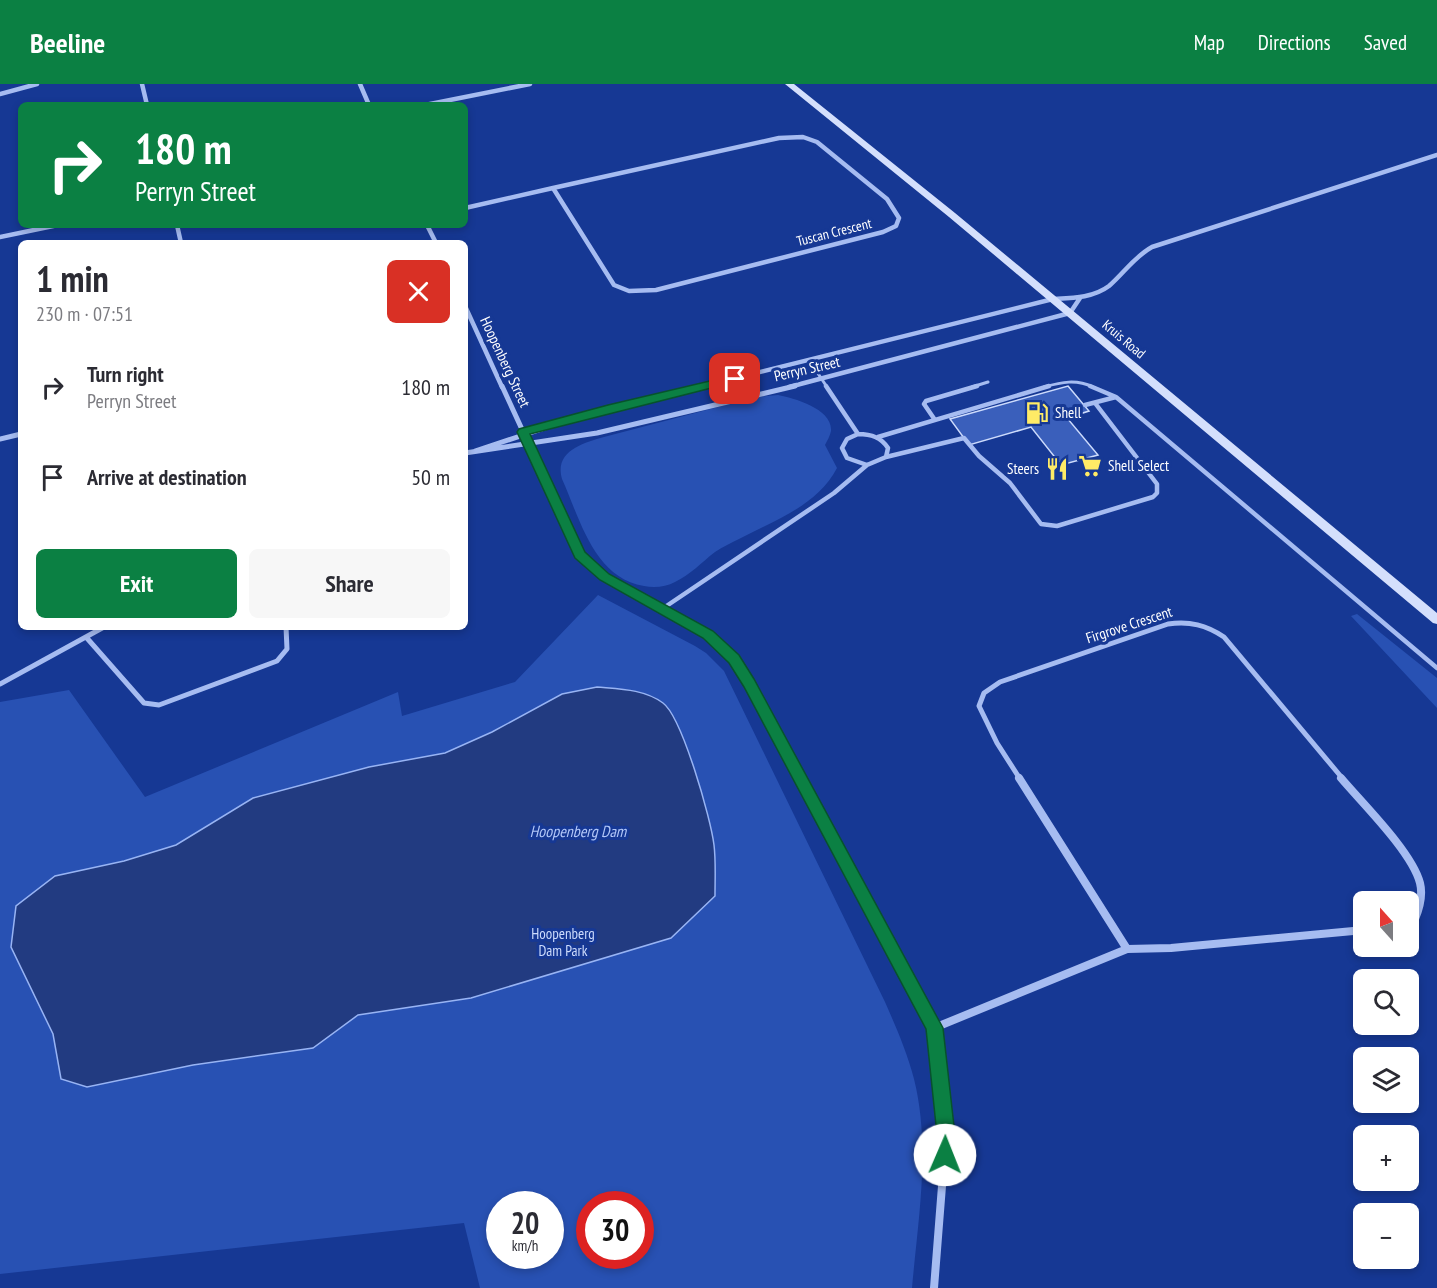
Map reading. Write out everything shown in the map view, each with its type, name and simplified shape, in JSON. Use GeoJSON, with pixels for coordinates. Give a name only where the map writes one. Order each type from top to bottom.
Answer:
{"type":"FeatureCollection","features":[{"type":"Feature","properties":{"kind":"street"},"geometry":{"type":"LineString","coordinates":[[0,94],[37,84]]}},
{"type":"Feature","properties":{"kind":"street"},"geometry":{"type":"LineString","coordinates":[[142,84],[146,102]]}},
{"type":"Feature","properties":{"kind":"street"},"geometry":{"type":"LineString","coordinates":[[360,84],[368,102]]}},
{"type":"Feature","properties":{"kind":"street"},"geometry":{"type":"LineString","coordinates":[[440,102],[530,84]]}},
{"type":"Feature","properties":{"kind":"street","name":"Kruis Road"},"geometry":{"type":"LineString","coordinates":[[789,84],[1053,298],[1437,620]]}},
{"type":"Feature","properties":{"kind":"street","name":"Tuscan Crescent"},"geometry":{"type":"LineString","coordinates":[[468,207],[553,188],[793,136],[818,142],[887,199],[899,218],[896,226],[883,232],[656,290],[631,292],[621,290],[614,285],[553,188]]}},
{"type":"Feature","properties":{"kind":"street"},"geometry":{"type":"LineString","coordinates":[[1070,313],[1080,298],[1113,283],[1130,262],[1152,247],[1437,155]]}},
{"type":"Feature","properties":{"kind":"street"},"geometry":{"type":"LineString","coordinates":[[0,237],[44,228]]}},
{"type":"Feature","properties":{"kind":"street","name":"Perryn Street"},"geometry":{"type":"LineString","coordinates":[[475,451],[523,432],[880,344],[1053,298],[1080,298]]}},
{"type":"Feature","properties":{"kind":"street","name":"Hoopenberg Street"},"geometry":{"type":"LineString","coordinates":[[468,313],[580,555],[604,577],[708,634],[734,659],[934,1028],[946,1135],[934,1288]]}},
{"type":"Feature","properties":{"kind":"street","name":"Perryn Street"},"geometry":{"type":"LineString","coordinates":[[468,452],[597,433],[822,379],[1070,313]]}},
{"type":"Feature","properties":{"kind":"street"},"geometry":{"type":"LineString","coordinates":[[0,439],[18,435]]}},
{"type":"Feature","properties":{"kind":"street","name":"Firgrove Crescent"},"geometry":{"type":"LineString","coordinates":[[1127,949],[997,743],[979,706],[984,693],[1000,682],[1168,624],[1185,621],[1201,622],[1224,637],[1403,852],[1418,873],[1422,889],[1422,904],[1419,910]]}},
{"type":"Feature","properties":{"kind":"street"},"geometry":{"type":"LineString","coordinates":[[0,684],[99,630]]}},
{"type":"Feature","properties":{"kind":"street"},"geometry":{"type":"LineString","coordinates":[[87,637],[144,703],[159,705],[277,661],[287,649],[286,630]]}},
{"type":"Feature","properties":{"kind":"street"},"geometry":{"type":"LineString","coordinates":[[934,1028],[1127,949],[1172,948],[1353,931]]}},
{"type":"Feature","properties":{"kind":"lane"},"geometry":{"type":"LineString","coordinates":[[809,360],[858,434]]}},
{"type":"Feature","properties":{"kind":"lane"},"geometry":{"type":"LineString","coordinates":[[1095,403],[1157,484],[1157,493],[1153,497],[1057,526],[1041,524],[1010,483],[979,456],[964,438],[886,457],[879,462],[867,465],[853,462],[844,453],[844,443],[858,434],[878,437],[1064,381],[1084,383],[1116,397],[1437,668]]}},
{"type":"Feature","properties":{"kind":"lane"},"geometry":{"type":"LineString","coordinates":[[935,420],[924,404],[926,401],[988,382]]}},
{"type":"Feature","properties":{"kind":"lane"},"geometry":{"type":"LineString","coordinates":[[1085,405],[1116,397]]}},
{"type":"Feature","properties":{"kind":"lane"},"geometry":{"type":"LineString","coordinates":[[878,437],[886,444],[886,457]]}},
{"type":"Feature","properties":{"kind":"lane"},"geometry":{"type":"LineString","coordinates":[[662,609],[834,493],[867,465]]}},
{"type":"Feature","properties":{"kind":"green space"},"geometry":{"type":"Polygon","coordinates":[[[778,395],[811,406],[826,417],[830,423],[831,431],[825,445],[837,468],[829,481],[794,511],[718,550],[686,576],[671,584],[660,587],[644,586],[627,581],[613,572],[591,545],[562,479],[562,461],[566,455],[587,442],[604,437],[756,397],[778,395]]]}},
{"type":"Feature","properties":{"kind":"green space","name":"Hoopenberg Dam Park"},"geometry":{"type":"Polygon","coordinates":[[[598,595],[695,646],[706,653],[724,671],[885,1002],[911,1069],[922,1131],[922,1183],[912,1288],[480,1288],[464,1223],[0,1274],[0,702],[69,690],[145,797],[398,692],[402,716],[515,682],[598,595]]]}},
{"type":"Feature","properties":{"kind":"green space"},"geometry":{"type":"Polygon","coordinates":[[[1357,614],[1437,678],[1437,708],[1351,616],[1357,614]]]}},
{"type":"Feature","properties":{"kind":"water","name":"Hoopenberg Dam"},"geometry":{"type":"Polygon","coordinates":[[[597,687],[640,692],[663,703],[679,727],[702,792],[714,845],[715,896],[671,938],[471,998],[358,1015],[313,1048],[193,1065],[87,1087],[61,1079],[53,1034],[11,947],[16,906],[55,876],[124,861],[176,845],[253,798],[369,767],[445,753],[492,732],[562,694],[597,687]]]}},
{"type":"Feature","properties":{"kind":"building"},"geometry":{"type":"Polygon","coordinates":[[[1068,386],[1089,411],[1067,418],[1098,455],[1061,465],[1031,427],[969,445],[950,419],[1068,386]]]}},
{"type":"Feature","properties":{"kind":"place","name":"Shell"},"geometry":{"type":"Point","coordinates":[1037,413]}},
{"type":"Feature","properties":{"kind":"place","name":"Shell Select"},"geometry":{"type":"Point","coordinates":[1090,466]}},
{"type":"Feature","properties":{"kind":"place","name":"Steers"},"geometry":{"type":"Point","coordinates":[1057,469]}},
{"type":"Feature","properties":{"kind":"route"},"geometry":{"type":"LineString","coordinates":[[735,379],[523,432],[580,555],[604,577],[708,634],[734,659],[749,683],[934,1028],[946,1135],[945,1155]]}}]}
